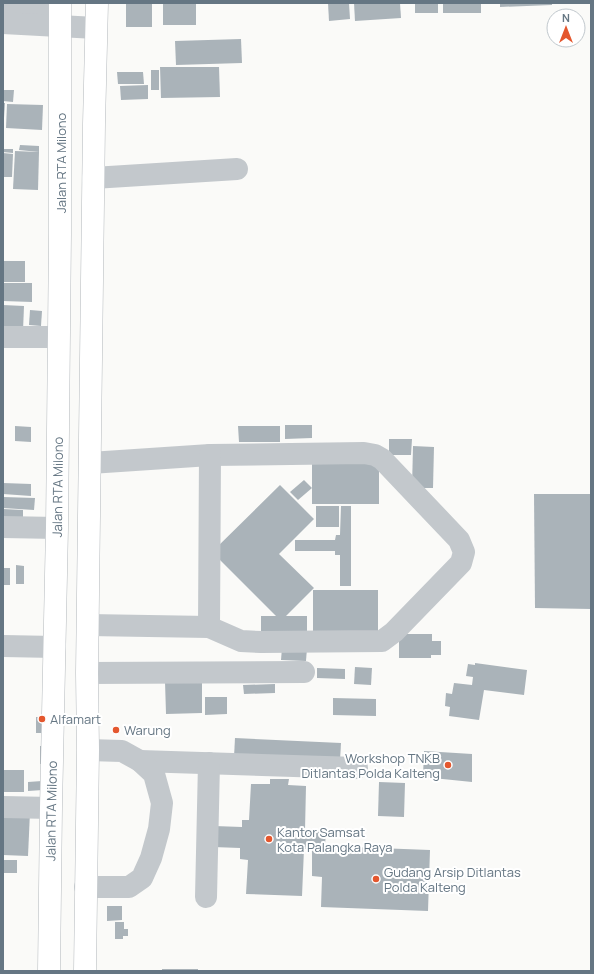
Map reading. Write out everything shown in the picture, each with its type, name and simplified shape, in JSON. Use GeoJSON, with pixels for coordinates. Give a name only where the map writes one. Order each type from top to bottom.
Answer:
{"type":"FeatureCollection","features":[{"type":"Feature","properties":{"kind":"highway"},"geometry":{"type":"LineString","coordinates":[[85,971],[93,178],[97,3]]}},
{"type":"Feature","properties":{"kind":"highway","name":"Jalan RTA Milono"},"geometry":{"type":"LineString","coordinates":[[49,971],[57,528],[58,337],[60,292],[60,13]]}},
{"type":"Feature","properties":{"kind":"highway"},"geometry":{"type":"LineString","coordinates":[[60,292],[92,292]]}},
{"type":"Feature","properties":{"kind":"street"},"geometry":{"type":"LineString","coordinates":[[3,7],[60,13],[96,28]]}},
{"type":"Feature","properties":{"kind":"street"},"geometry":{"type":"LineString","coordinates":[[3,23],[60,13]]}},
{"type":"Feature","properties":{"kind":"street"},"geometry":{"type":"LineString","coordinates":[[93,178],[237,169]]}},
{"type":"Feature","properties":{"kind":"street"},"geometry":{"type":"LineString","coordinates":[[3,337],[58,337]]}},
{"type":"Feature","properties":{"kind":"street"},"geometry":{"type":"LineString","coordinates":[[88,625],[209,627],[241,641],[382,642],[394,632],[461,563],[464,552],[459,540],[382,459],[375,455],[364,453],[210,455],[90,463]]}},
{"type":"Feature","properties":{"kind":"street"},"geometry":{"type":"LineString","coordinates":[[209,627],[210,455]]}},
{"type":"Feature","properties":{"kind":"street"},"geometry":{"type":"LineString","coordinates":[[3,527],[57,528]]}},
{"type":"Feature","properties":{"kind":"street"},"geometry":{"type":"LineString","coordinates":[[3,646],[55,647]]}},
{"type":"Feature","properties":{"kind":"street"},"geometry":{"type":"LineString","coordinates":[[87,673],[304,672]]}},
{"type":"Feature","properties":{"kind":"street"},"geometry":{"type":"LineString","coordinates":[[85,887],[129,888],[142,878],[151,858],[159,828],[162,803],[154,774],[140,761],[122,752],[88,750]]}},
{"type":"Feature","properties":{"kind":"street"},"geometry":{"type":"LineString","coordinates":[[140,761],[357,768]]}},
{"type":"Feature","properties":{"kind":"street"},"geometry":{"type":"LineString","coordinates":[[206,897],[209,763]]}},
{"type":"Feature","properties":{"kind":"street"},"geometry":{"type":"LineString","coordinates":[[3,807],[51,808]]}},
{"type":"Feature","properties":{"kind":"building"},"geometry":{"type":"Polygon","coordinates":[[[126,3],[152,3],[152,27],[126,27],[126,3]]]}},
{"type":"Feature","properties":{"kind":"building"},"geometry":{"type":"Polygon","coordinates":[[[163,3],[196,3],[196,25],[163,25],[163,3]]]}},
{"type":"Feature","properties":{"kind":"building"},"geometry":{"type":"Polygon","coordinates":[[[328,3],[349,3],[350,19],[329,21],[328,3]]]}},
{"type":"Feature","properties":{"kind":"building"},"geometry":{"type":"Polygon","coordinates":[[[354,3],[400,3],[401,18],[355,21],[354,3]]]}},
{"type":"Feature","properties":{"kind":"building"},"geometry":{"type":"Polygon","coordinates":[[[415,3],[438,3],[438,13],[415,13],[415,3]]]}},
{"type":"Feature","properties":{"kind":"building"},"geometry":{"type":"Polygon","coordinates":[[[443,3],[481,3],[481,13],[443,13],[443,3]]]}},
{"type":"Feature","properties":{"kind":"building"},"geometry":{"type":"Polygon","coordinates":[[[500,3],[552,3],[552,5],[500,7],[500,3]]]}},
{"type":"Feature","properties":{"kind":"building"},"geometry":{"type":"Polygon","coordinates":[[[241,39],[242,63],[176,65],[175,41],[241,39]]]}},
{"type":"Feature","properties":{"kind":"building"},"geometry":{"type":"Polygon","coordinates":[[[160,67],[219,67],[220,97],[161,98],[160,67]]]}},
{"type":"Feature","properties":{"kind":"building"},"geometry":{"type":"Polygon","coordinates":[[[151,70],[159,70],[159,90],[151,90],[151,70]]]}},
{"type":"Feature","properties":{"kind":"building"},"geometry":{"type":"Polygon","coordinates":[[[117,72],[143,72],[144,84],[118,84],[117,72]]]}},
{"type":"Feature","properties":{"kind":"building"},"geometry":{"type":"Polygon","coordinates":[[[148,85],[148,99],[121,100],[120,86],[148,85]]]}},
{"type":"Feature","properties":{"kind":"building"},"geometry":{"type":"Polygon","coordinates":[[[3,90],[14,90],[13,102],[3,101],[3,90]]]}},
{"type":"Feature","properties":{"kind":"building"},"geometry":{"type":"Polygon","coordinates":[[[3,103],[5,103],[4,118],[3,118],[3,103]]]}},
{"type":"Feature","properties":{"kind":"building"},"geometry":{"type":"Polygon","coordinates":[[[7,104],[43,105],[42,130],[6,128],[7,104]]]}},
{"type":"Feature","properties":{"kind":"building"},"geometry":{"type":"Polygon","coordinates":[[[20,145],[39,146],[39,152],[19,150],[20,145]]]}},
{"type":"Feature","properties":{"kind":"building"},"geometry":{"type":"Polygon","coordinates":[[[3,149],[13,149],[13,153],[3,152],[3,149]]]}},
{"type":"Feature","properties":{"kind":"building"},"geometry":{"type":"Polygon","coordinates":[[[15,151],[39,152],[38,190],[13,189],[15,151]]]}},
{"type":"Feature","properties":{"kind":"building"},"geometry":{"type":"Polygon","coordinates":[[[3,153],[13,154],[12,177],[3,177],[3,153]]]}},
{"type":"Feature","properties":{"kind":"building"},"geometry":{"type":"Polygon","coordinates":[[[3,261],[25,261],[25,282],[3,282],[3,261]]]}},
{"type":"Feature","properties":{"kind":"building"},"geometry":{"type":"Polygon","coordinates":[[[3,283],[32,283],[32,302],[3,301],[3,283]]]}},
{"type":"Feature","properties":{"kind":"building"},"geometry":{"type":"Polygon","coordinates":[[[3,305],[24,306],[23,331],[3,330],[3,305]]]}},
{"type":"Feature","properties":{"kind":"building"},"geometry":{"type":"Polygon","coordinates":[[[30,310],[42,311],[41,326],[29,325],[30,310]]]}},
{"type":"Feature","properties":{"kind":"building"},"geometry":{"type":"Polygon","coordinates":[[[285,425],[312,425],[312,438],[285,439],[285,425]]]}},
{"type":"Feature","properties":{"kind":"building"},"geometry":{"type":"Polygon","coordinates":[[[15,426],[31,427],[31,442],[15,441],[15,426]]]}},
{"type":"Feature","properties":{"kind":"building"},"geometry":{"type":"Polygon","coordinates":[[[238,426],[280,426],[280,442],[239,442],[238,426]]]}},
{"type":"Feature","properties":{"kind":"building"},"geometry":{"type":"Polygon","coordinates":[[[389,439],[412,439],[411,455],[389,455],[389,439]]]}},
{"type":"Feature","properties":{"kind":"building"},"geometry":{"type":"Polygon","coordinates":[[[413,446],[434,447],[433,488],[412,488],[413,446]]]}},
{"type":"Feature","properties":{"kind":"building"},"geometry":{"type":"Polygon","coordinates":[[[312,459],[379,459],[379,504],[312,504],[312,459]]]}},
{"type":"Feature","properties":{"kind":"building"},"geometry":{"type":"Polygon","coordinates":[[[304,480],[312,488],[298,500],[290,492],[304,480]]]}},
{"type":"Feature","properties":{"kind":"building"},"geometry":{"type":"Polygon","coordinates":[[[3,483],[31,484],[31,496],[3,494],[3,483]]]}},
{"type":"Feature","properties":{"kind":"building"},"geometry":{"type":"Polygon","coordinates":[[[280,485],[314,519],[279,554],[314,588],[286,616],[307,616],[307,632],[261,632],[261,616],[276,616],[212,552],[280,485]]]}},
{"type":"Feature","properties":{"kind":"building"},"geometry":{"type":"Polygon","coordinates":[[[534,494],[591,494],[591,609],[535,608],[534,494]]]}},
{"type":"Feature","properties":{"kind":"building"},"geometry":{"type":"Polygon","coordinates":[[[3,497],[35,498],[34,510],[3,508],[3,497]]]}},
{"type":"Feature","properties":{"kind":"building"},"geometry":{"type":"Polygon","coordinates":[[[316,506],[339,506],[339,527],[316,527],[316,506]]]}},
{"type":"Feature","properties":{"kind":"building"},"geometry":{"type":"Polygon","coordinates":[[[341,506],[351,506],[351,586],[340,586],[340,555],[335,555],[335,551],[295,551],[295,540],[335,540],[336,535],[340,535],[341,506]]]}},
{"type":"Feature","properties":{"kind":"building"},"geometry":{"type":"Polygon","coordinates":[[[3,509],[23,510],[23,523],[3,523],[3,509]]]}},
{"type":"Feature","properties":{"kind":"building"},"geometry":{"type":"Polygon","coordinates":[[[16,565],[24,566],[24,584],[16,584],[16,565]]]}},
{"type":"Feature","properties":{"kind":"building"},"geometry":{"type":"Polygon","coordinates":[[[3,568],[10,568],[10,585],[3,585],[3,568]]]}},
{"type":"Feature","properties":{"kind":"building"},"geometry":{"type":"Polygon","coordinates":[[[313,590],[378,590],[378,637],[313,637],[313,590]]]}},
{"type":"Feature","properties":{"kind":"building"},"geometry":{"type":"Polygon","coordinates":[[[399,634],[432,634],[432,641],[441,641],[441,655],[431,655],[431,658],[399,658],[399,634]]]}},
{"type":"Feature","properties":{"kind":"building"},"geometry":{"type":"Polygon","coordinates":[[[282,648],[307,648],[306,661],[281,660],[282,648]]]}},
{"type":"Feature","properties":{"kind":"building"},"geometry":{"type":"Polygon","coordinates":[[[475,663],[527,670],[524,695],[484,690],[479,720],[449,716],[450,707],[445,706],[446,693],[452,694],[454,683],[472,685],[473,677],[466,676],[468,664],[475,665],[475,663]]]}},
{"type":"Feature","properties":{"kind":"building"},"geometry":{"type":"Polygon","coordinates":[[[355,667],[372,668],[371,685],[354,684],[355,667]]]}},
{"type":"Feature","properties":{"kind":"building"},"geometry":{"type":"Polygon","coordinates":[[[317,668],[345,669],[345,679],[317,678],[317,668]]]}},
{"type":"Feature","properties":{"kind":"building"},"geometry":{"type":"Polygon","coordinates":[[[165,681],[202,681],[202,713],[166,714],[165,681]]]}},
{"type":"Feature","properties":{"kind":"building"},"geometry":{"type":"Polygon","coordinates":[[[275,684],[275,693],[244,694],[243,685],[275,684]]]}},
{"type":"Feature","properties":{"kind":"building"},"geometry":{"type":"Polygon","coordinates":[[[205,697],[227,697],[227,714],[205,715],[205,697]]]}},
{"type":"Feature","properties":{"kind":"building"},"geometry":{"type":"Polygon","coordinates":[[[333,698],[376,699],[376,716],[333,715],[333,698]]]}},
{"type":"Feature","properties":{"kind":"building"},"geometry":{"type":"Polygon","coordinates":[[[36,717],[45,717],[45,733],[36,733],[36,717]]]}},
{"type":"Feature","properties":{"kind":"building"},"geometry":{"type":"Polygon","coordinates":[[[235,738],[341,743],[340,761],[234,757],[235,738]]]}},
{"type":"Feature","properties":{"kind":"building"},"geometry":{"type":"Polygon","coordinates":[[[40,746],[48,746],[47,764],[40,764],[40,746]]]}},
{"type":"Feature","properties":{"kind":"building","name":"Workshop TNKB Ditlantas Polda Kalteng"},"geometry":{"type":"Polygon","coordinates":[[[424,751],[472,754],[472,782],[423,777],[424,751]]]}},
{"type":"Feature","properties":{"kind":"building"},"geometry":{"type":"Polygon","coordinates":[[[3,770],[24,770],[24,792],[3,792],[3,770]]]}},
{"type":"Feature","properties":{"kind":"building","name":"Kantor Samsat Kota Palangka Raya"},"geometry":{"type":"Polygon","coordinates":[[[270,779],[289,779],[288,785],[306,786],[305,830],[326,831],[325,846],[430,850],[428,911],[321,907],[322,877],[312,876],[312,849],[304,849],[302,896],[246,894],[248,860],[240,859],[240,848],[213,847],[214,826],[242,827],[242,820],[249,820],[251,784],[270,784],[270,779]]]}},
{"type":"Feature","properties":{"kind":"building"},"geometry":{"type":"Polygon","coordinates":[[[42,781],[43,790],[28,791],[28,782],[42,781]]]}},
{"type":"Feature","properties":{"kind":"building"},"geometry":{"type":"Polygon","coordinates":[[[379,782],[405,783],[404,817],[378,816],[379,782]]]}},
{"type":"Feature","properties":{"kind":"building"},"geometry":{"type":"Polygon","coordinates":[[[3,811],[30,812],[28,856],[3,855],[3,811]]]}},
{"type":"Feature","properties":{"kind":"building"},"geometry":{"type":"Polygon","coordinates":[[[3,860],[17,860],[17,873],[3,873],[3,860]]]}},
{"type":"Feature","properties":{"kind":"building"},"geometry":{"type":"Polygon","coordinates":[[[107,906],[122,906],[122,920],[107,921],[107,906]]]}},
{"type":"Feature","properties":{"kind":"building"},"geometry":{"type":"Polygon","coordinates":[[[115,922],[124,922],[124,929],[128,929],[128,936],[123,936],[123,939],[115,939],[115,922]]]}},
{"type":"Feature","properties":{"kind":"building"},"geometry":{"type":"Polygon","coordinates":[[[162,969],[198,969],[198,971],[162,971],[162,969]]]}},
{"type":"Feature","properties":{"kind":"place","name":"Alfamart"},"geometry":{"type":"Point","coordinates":[42,719]}},
{"type":"Feature","properties":{"kind":"place","name":"Warung"},"geometry":{"type":"Point","coordinates":[116,730]}},
{"type":"Feature","properties":{"kind":"place","name":"Workshop TNKB Ditlantas Polda Kalteng"},"geometry":{"type":"Point","coordinates":[448,765]}},
{"type":"Feature","properties":{"kind":"place","name":"Kantor Samsat Kota Palangka Raya"},"geometry":{"type":"Point","coordinates":[269,839]}},
{"type":"Feature","properties":{"kind":"place","name":"Gudang Arsip Ditlantas Polda Kalteng"},"geometry":{"type":"Point","coordinates":[376,879]}}]}
